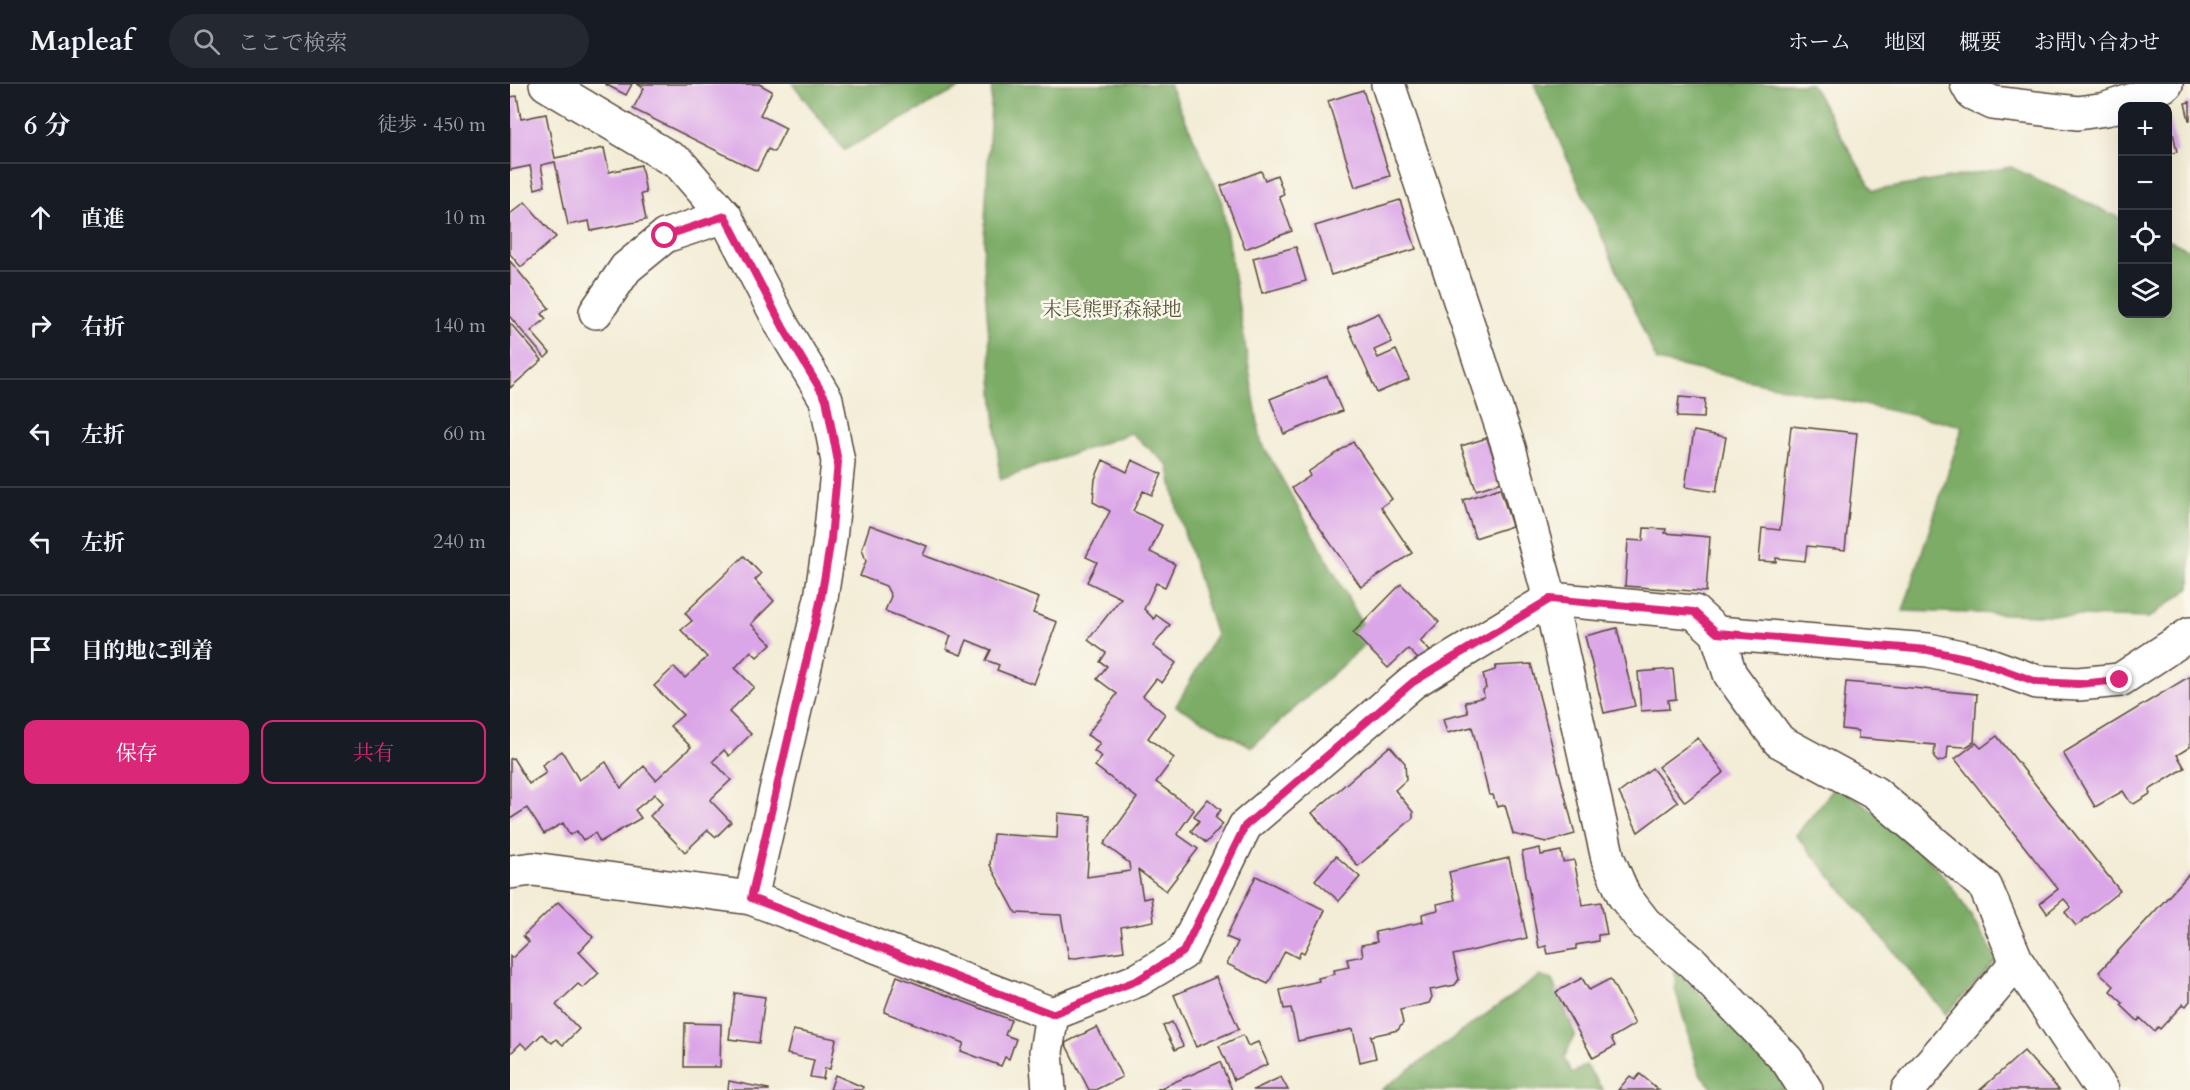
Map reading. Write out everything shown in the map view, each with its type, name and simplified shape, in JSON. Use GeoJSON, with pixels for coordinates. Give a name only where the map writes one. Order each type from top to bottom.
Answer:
{"type":"FeatureCollection","features":[{"type":"Feature","properties":{"kind":"street"},"geometry":{"type":"LineString","coordinates":[[546,84],[680,164],[725,216],[784,329],[826,399],[838,462],[831,539],[821,598],[751,898]]}},
{"type":"Feature","properties":{"kind":"street"},"geometry":{"type":"LineString","coordinates":[[1388,84],[1509,448],[1550,599],[1608,859],[1624,896],[1645,923],[1693,963],[1787,1060],[1806,1090]]}},
{"type":"Feature","properties":{"kind":"street"},"geometry":{"type":"LineString","coordinates":[[1967,84],[1972,93],[1993,103],[2078,113],[2106,109],[2142,97],[2166,84]]}},
{"type":"Feature","properties":{"kind":"street"},"geometry":{"type":"LineString","coordinates":[[596,312],[626,268],[665,236],[725,216]]}},
{"type":"Feature","properties":{"kind":"street"},"geometry":{"type":"LineString","coordinates":[[510,872],[533,869],[751,898],[1052,1014],[1138,980],[1183,952],[1245,826],[1413,682],[1550,599],[1694,612],[1717,633],[1730,674],[1779,741],[1875,793],[1985,886],[2017,962],[2102,1090]]}},
{"type":"Feature","properties":{"kind":"street"},"geometry":{"type":"LineString","coordinates":[[1717,633],[1928,650],[1979,661],[2037,682],[2078,684],[2120,680],[2190,634]]}},
{"type":"Feature","properties":{"kind":"street"},"geometry":{"type":"LineString","coordinates":[[1908,1090],[2017,962]]}},
{"type":"Feature","properties":{"kind":"street"},"geometry":{"type":"LineString","coordinates":[[1049,1090],[1046,1052],[1052,1014]]}},
{"type":"Feature","properties":{"kind":"green space"},"geometry":{"type":"Polygon","coordinates":[[[793,84],[967,84],[844,150],[793,84]]]}},
{"type":"Feature","properties":{"kind":"green space","name":"末長熊野森緑地"},"geometry":{"type":"Polygon","coordinates":[[[992,84],[1169,84],[1221,198],[1261,441],[1371,639],[1252,747],[1176,706],[1216,635],[1178,512],[1168,465],[1131,433],[1000,480],[983,261],[992,84]]]}},
{"type":"Feature","properties":{"kind":"green space"},"geometry":{"type":"Polygon","coordinates":[[[1534,84],[1811,84],[1873,191],[2011,167],[2118,217],[2118,318],[2172,318],[2172,242],[2190,250],[2190,588],[2149,618],[1903,611],[1963,426],[1657,361],[1534,84]]]}},
{"type":"Feature","properties":{"kind":"green space"},"geometry":{"type":"Polygon","coordinates":[[[1836,786],[1895,827],[1921,851],[1945,878],[1998,959],[1946,1014],[1796,835],[1836,786]]]}},
{"type":"Feature","properties":{"kind":"green space"},"geometry":{"type":"Polygon","coordinates":[[[1675,971],[1735,1025],[1762,1055],[1787,1090],[1714,1090],[1699,1073],[1675,988],[1675,971]]]}},
{"type":"Feature","properties":{"kind":"green space"},"geometry":{"type":"Polygon","coordinates":[[[1539,976],[1552,980],[1575,1034],[1564,1058],[1572,1074],[1586,1065],[1603,1090],[1381,1090],[1539,976]]]}},
{"type":"Feature","properties":{"kind":"building"},"geometry":{"type":"Polygon","coordinates":[[[605,84],[632,84],[626,95],[605,84]]]}},
{"type":"Feature","properties":{"kind":"building"},"geometry":{"type":"Polygon","coordinates":[[[637,84],[759,84],[772,91],[760,115],[786,128],[774,152],[768,149],[757,171],[633,109],[644,88],[637,84]]]}},
{"type":"Feature","properties":{"kind":"building"},"geometry":{"type":"Polygon","coordinates":[[[1363,90],[1390,176],[1355,187],[1328,101],[1363,90]]]}},
{"type":"Feature","properties":{"kind":"building"},"geometry":{"type":"Polygon","coordinates":[[[517,96],[521,119],[546,114],[555,158],[604,148],[609,172],[641,165],[646,193],[641,194],[646,220],[591,231],[589,221],[568,225],[555,162],[541,165],[545,186],[535,189],[530,166],[510,170],[510,97],[517,96]]]}},
{"type":"Feature","properties":{"kind":"building"},"geometry":{"type":"Polygon","coordinates":[[[2190,102],[2190,120],[2189,120],[2185,103],[2190,102]]]}},
{"type":"Feature","properties":{"kind":"building"},"geometry":{"type":"Polygon","coordinates":[[[2172,128],[2177,152],[2172,153],[2172,128]]]}},
{"type":"Feature","properties":{"kind":"building"},"geometry":{"type":"Polygon","coordinates":[[[1261,171],[1265,180],[1277,175],[1284,194],[1279,196],[1292,231],[1245,249],[1221,186],[1261,171]]]}},
{"type":"Feature","properties":{"kind":"building"},"geometry":{"type":"Polygon","coordinates":[[[1400,200],[1416,249],[1331,275],[1315,226],[1400,200]]]}},
{"type":"Feature","properties":{"kind":"building"},"geometry":{"type":"Polygon","coordinates":[[[525,202],[556,237],[521,267],[510,254],[510,214],[525,202]]]}},
{"type":"Feature","properties":{"kind":"building"},"geometry":{"type":"Polygon","coordinates":[[[1296,247],[1306,281],[1262,293],[1253,258],[1296,247]]]}},
{"type":"Feature","properties":{"kind":"building"},"geometry":{"type":"Polygon","coordinates":[[[510,261],[549,308],[542,314],[546,319],[531,331],[550,353],[545,358],[510,317],[510,261]]]}},
{"type":"Feature","properties":{"kind":"building"},"geometry":{"type":"Polygon","coordinates":[[[1379,313],[1392,342],[1374,350],[1378,358],[1396,350],[1409,379],[1377,393],[1348,327],[1379,313]]]}},
{"type":"Feature","properties":{"kind":"building"},"geometry":{"type":"Polygon","coordinates":[[[510,323],[542,360],[510,388],[510,323]]]}},
{"type":"Feature","properties":{"kind":"building"},"geometry":{"type":"Polygon","coordinates":[[[1327,376],[1342,411],[1284,434],[1270,399],[1327,376]]]}},
{"type":"Feature","properties":{"kind":"building"},"geometry":{"type":"Polygon","coordinates":[[[1679,397],[1705,399],[1704,418],[1677,417],[1679,397]]]}},
{"type":"Feature","properties":{"kind":"building"},"geometry":{"type":"Polygon","coordinates":[[[1791,426],[1857,433],[1845,550],[1807,546],[1805,561],[1776,558],[1776,562],[1759,561],[1762,528],[1780,530],[1791,426]]]}},
{"type":"Feature","properties":{"kind":"building"},"geometry":{"type":"Polygon","coordinates":[[[1694,431],[1726,437],[1716,492],[1685,487],[1694,431]]]}},
{"type":"Feature","properties":{"kind":"building"},"geometry":{"type":"Polygon","coordinates":[[[1487,438],[1502,482],[1476,490],[1461,446],[1487,438]]]}},
{"type":"Feature","properties":{"kind":"building"},"geometry":{"type":"Polygon","coordinates":[[[1353,442],[1392,499],[1381,507],[1412,553],[1361,587],[1292,488],[1310,476],[1308,472],[1353,442]]]}},
{"type":"Feature","properties":{"kind":"building"},"geometry":{"type":"Polygon","coordinates":[[[1103,460],[1127,472],[1132,460],[1162,474],[1152,495],[1143,491],[1133,511],[1162,525],[1150,552],[1175,564],[1165,587],[1156,583],[1144,609],[1154,619],[1156,615],[1170,625],[1153,646],[1176,663],[1162,683],[1156,679],[1143,696],[1165,714],[1148,738],[1174,758],[1156,782],[1194,810],[1177,834],[1198,849],[1166,891],[1138,870],[1143,899],[1151,897],[1154,921],[1121,927],[1124,951],[1069,959],[1061,915],[1016,913],[990,865],[993,834],[1057,838],[1058,813],[1091,816],[1087,877],[1130,871],[1129,863],[1104,844],[1137,798],[1095,766],[1102,757],[1094,751],[1100,743],[1087,735],[1117,694],[1097,679],[1107,666],[1100,662],[1106,653],[1088,640],[1121,598],[1087,582],[1097,562],[1086,557],[1110,511],[1093,502],[1095,479],[1103,460]]]}},
{"type":"Feature","properties":{"kind":"building"},"geometry":{"type":"Polygon","coordinates":[[[1500,488],[1512,526],[1475,538],[1463,500],[1500,488]]]}},
{"type":"Feature","properties":{"kind":"building"},"geometry":{"type":"Polygon","coordinates":[[[870,525],[927,546],[923,555],[1039,598],[1033,613],[1057,622],[1034,684],[997,670],[999,665],[986,660],[991,650],[967,640],[961,655],[946,649],[951,636],[885,611],[891,596],[886,586],[860,576],[866,561],[862,549],[870,525]]]}},
{"type":"Feature","properties":{"kind":"building"},"geometry":{"type":"Polygon","coordinates":[[[1644,528],[1666,529],[1665,533],[1710,537],[1706,592],[1625,586],[1628,540],[1643,541],[1644,528]]]}},
{"type":"Feature","properties":{"kind":"building"},"geometry":{"type":"Polygon","coordinates":[[[744,556],[761,574],[755,580],[774,601],[751,624],[771,644],[757,657],[751,651],[735,668],[754,687],[729,712],[751,734],[729,756],[724,750],[713,761],[731,780],[710,800],[731,822],[716,837],[708,830],[685,852],[650,816],[663,803],[655,794],[635,810],[641,818],[600,842],[595,833],[583,840],[577,831],[570,835],[563,823],[544,834],[527,808],[510,819],[510,759],[513,758],[529,784],[546,773],[542,765],[562,751],[579,780],[606,762],[621,788],[644,766],[656,780],[691,747],[670,726],[683,715],[654,686],[674,667],[685,678],[707,657],[681,630],[692,621],[685,613],[744,556]]]}},
{"type":"Feature","properties":{"kind":"building"},"geometry":{"type":"Polygon","coordinates":[[[1401,584],[1439,622],[1420,641],[1430,651],[1420,661],[1408,649],[1388,668],[1353,633],[1401,584]]]}},
{"type":"Feature","properties":{"kind":"building"},"geometry":{"type":"Polygon","coordinates":[[[1617,628],[1635,706],[1604,713],[1585,636],[1617,628]]]}},
{"type":"Feature","properties":{"kind":"building"},"geometry":{"type":"Polygon","coordinates":[[[1531,664],[1575,834],[1546,842],[1513,834],[1505,805],[1497,807],[1493,795],[1489,795],[1472,727],[1447,733],[1443,719],[1468,713],[1465,702],[1484,697],[1483,690],[1486,688],[1483,674],[1495,670],[1496,666],[1531,664]]]}},
{"type":"Feature","properties":{"kind":"building"},"geometry":{"type":"Polygon","coordinates":[[[1673,669],[1676,699],[1668,700],[1669,709],[1641,711],[1638,672],[1673,669]]]}},
{"type":"Feature","properties":{"kind":"building"},"geometry":{"type":"Polygon","coordinates":[[[2190,676],[2190,747],[2177,755],[2185,768],[2149,790],[2150,794],[2134,804],[2123,791],[2095,807],[2063,753],[2190,676]]]}},
{"type":"Feature","properties":{"kind":"building"},"geometry":{"type":"Polygon","coordinates":[[[1846,682],[1977,694],[1974,742],[1966,747],[1948,746],[1947,759],[1938,762],[1934,758],[1935,745],[1858,738],[1858,731],[1842,729],[1846,682]]]}},
{"type":"Feature","properties":{"kind":"building"},"geometry":{"type":"Polygon","coordinates":[[[1997,736],[2120,891],[2076,926],[2065,912],[2071,907],[2064,899],[2047,913],[2040,903],[2058,889],[1955,759],[1976,743],[1981,748],[1997,736]]]}},
{"type":"Feature","properties":{"kind":"building"},"geometry":{"type":"Polygon","coordinates":[[[1698,738],[1724,772],[1685,802],[1658,767],[1698,738]]]}},
{"type":"Feature","properties":{"kind":"building"},"geometry":{"type":"Polygon","coordinates":[[[1390,746],[1405,763],[1406,780],[1395,790],[1413,812],[1413,818],[1358,866],[1312,813],[1390,746]]]}},
{"type":"Feature","properties":{"kind":"building"},"geometry":{"type":"Polygon","coordinates":[[[1652,768],[1678,802],[1638,832],[1619,793],[1652,768]]]}},
{"type":"Feature","properties":{"kind":"building"},"geometry":{"type":"Polygon","coordinates":[[[1208,799],[1221,810],[1215,817],[1223,824],[1206,843],[1191,831],[1199,821],[1194,816],[1208,799]]]}},
{"type":"Feature","properties":{"kind":"building"},"geometry":{"type":"Polygon","coordinates":[[[1540,848],[1541,855],[1561,851],[1563,862],[1574,860],[1583,905],[1601,902],[1607,934],[1598,935],[1598,941],[1576,945],[1576,949],[1548,954],[1546,946],[1539,948],[1522,852],[1540,848]]]}},
{"type":"Feature","properties":{"kind":"building"},"geometry":{"type":"Polygon","coordinates":[[[1336,856],[1360,877],[1339,901],[1315,880],[1336,856]]]}},
{"type":"Feature","properties":{"kind":"building"},"geometry":{"type":"Polygon","coordinates":[[[1509,858],[1527,938],[1453,955],[1459,979],[1455,985],[1430,990],[1432,997],[1429,1003],[1400,1010],[1403,1023],[1398,1030],[1371,1036],[1376,1058],[1360,1062],[1353,1029],[1298,1041],[1291,1008],[1284,1009],[1280,990],[1319,981],[1318,978],[1335,974],[1334,970],[1349,967],[1347,959],[1363,956],[1361,945],[1377,942],[1375,932],[1423,922],[1422,914],[1438,910],[1437,904],[1455,900],[1449,872],[1509,858]]]}},
{"type":"Feature","properties":{"kind":"building"},"geometry":{"type":"Polygon","coordinates":[[[2190,873],[2190,1001],[2186,1006],[2183,1004],[2160,1029],[2158,1027],[2154,1031],[2140,1018],[2138,1021],[2121,1005],[2123,1003],[2110,991],[2114,986],[2099,972],[2190,873]]]}},
{"type":"Feature","properties":{"kind":"building"},"geometry":{"type":"Polygon","coordinates":[[[1256,876],[1325,910],[1304,953],[1301,951],[1298,958],[1285,951],[1268,984],[1227,964],[1238,942],[1226,937],[1256,876]]]}},
{"type":"Feature","properties":{"kind":"building"},"geometry":{"type":"Polygon","coordinates":[[[558,902],[593,937],[579,952],[599,973],[583,988],[578,984],[556,1005],[579,1029],[563,1045],[556,1039],[552,1043],[542,1034],[527,1049],[521,1043],[510,1054],[510,956],[512,958],[529,942],[523,936],[558,902]]]}},
{"type":"Feature","properties":{"kind":"building"},"geometry":{"type":"Polygon","coordinates":[[[897,976],[1011,1020],[1005,1035],[1016,1039],[1009,1059],[1005,1057],[1001,1066],[961,1051],[964,1043],[884,1012],[897,976]]]}},
{"type":"Feature","properties":{"kind":"building"},"geometry":{"type":"Polygon","coordinates":[[[1216,977],[1239,1029],[1196,1047],[1174,995],[1216,977]]]}},
{"type":"Feature","properties":{"kind":"building"},"geometry":{"type":"Polygon","coordinates":[[[1582,978],[1589,990],[1610,979],[1635,1024],[1611,1038],[1615,1046],[1593,1058],[1556,992],[1582,978]]]}},
{"type":"Feature","properties":{"kind":"building"},"geometry":{"type":"Polygon","coordinates":[[[735,993],[765,997],[759,1043],[729,1039],[735,993]]]}},
{"type":"Feature","properties":{"kind":"building"},"geometry":{"type":"Polygon","coordinates":[[[1172,1022],[1183,1046],[1175,1050],[1163,1026],[1172,1022]]]}},
{"type":"Feature","properties":{"kind":"building"},"geometry":{"type":"Polygon","coordinates":[[[685,1023],[721,1024],[720,1067],[684,1067],[685,1023]]]}},
{"type":"Feature","properties":{"kind":"building"},"geometry":{"type":"Polygon","coordinates":[[[1097,1027],[1122,1077],[1095,1090],[1089,1090],[1065,1043],[1097,1027]]]}},
{"type":"Feature","properties":{"kind":"building"},"geometry":{"type":"Polygon","coordinates":[[[793,1030],[836,1039],[830,1069],[825,1068],[823,1079],[810,1077],[814,1060],[787,1054],[793,1030]]]}},
{"type":"Feature","properties":{"kind":"building"},"geometry":{"type":"Polygon","coordinates":[[[1243,1035],[1248,1046],[1258,1042],[1268,1064],[1234,1080],[1219,1046],[1243,1035]]]}},
{"type":"Feature","properties":{"kind":"building"},"geometry":{"type":"Polygon","coordinates":[[[2024,1051],[2059,1090],[1980,1090],[2024,1051]]]}},
{"type":"Feature","properties":{"kind":"building"},"geometry":{"type":"Polygon","coordinates":[[[1220,1062],[1232,1090],[1156,1090],[1220,1062]]]}},
{"type":"Feature","properties":{"kind":"building"},"geometry":{"type":"Polygon","coordinates":[[[1640,1074],[1659,1090],[1618,1090],[1630,1076],[1635,1080],[1640,1074]]]}},
{"type":"Feature","properties":{"kind":"building"},"geometry":{"type":"Polygon","coordinates":[[[835,1075],[863,1087],[862,1090],[830,1090],[835,1075]]]}},
{"type":"Feature","properties":{"kind":"building"},"geometry":{"type":"Polygon","coordinates":[[[1281,1077],[1288,1090],[1253,1090],[1281,1077]]]}},
{"type":"Feature","properties":{"kind":"building"},"geometry":{"type":"Polygon","coordinates":[[[729,1081],[769,1089],[769,1090],[728,1090],[729,1081]]]}},
{"type":"Feature","properties":{"kind":"route"},"geometry":{"type":"LineString","coordinates":[[665,236],[725,216],[784,329],[826,399],[838,462],[831,539],[821,598],[751,898],[1052,1014],[1138,980],[1183,952],[1245,826],[1413,682],[1550,599],[1694,612],[1717,633],[1815,643],[1928,650],[1979,661],[2037,682],[2078,684],[2120,680]]}}]}
